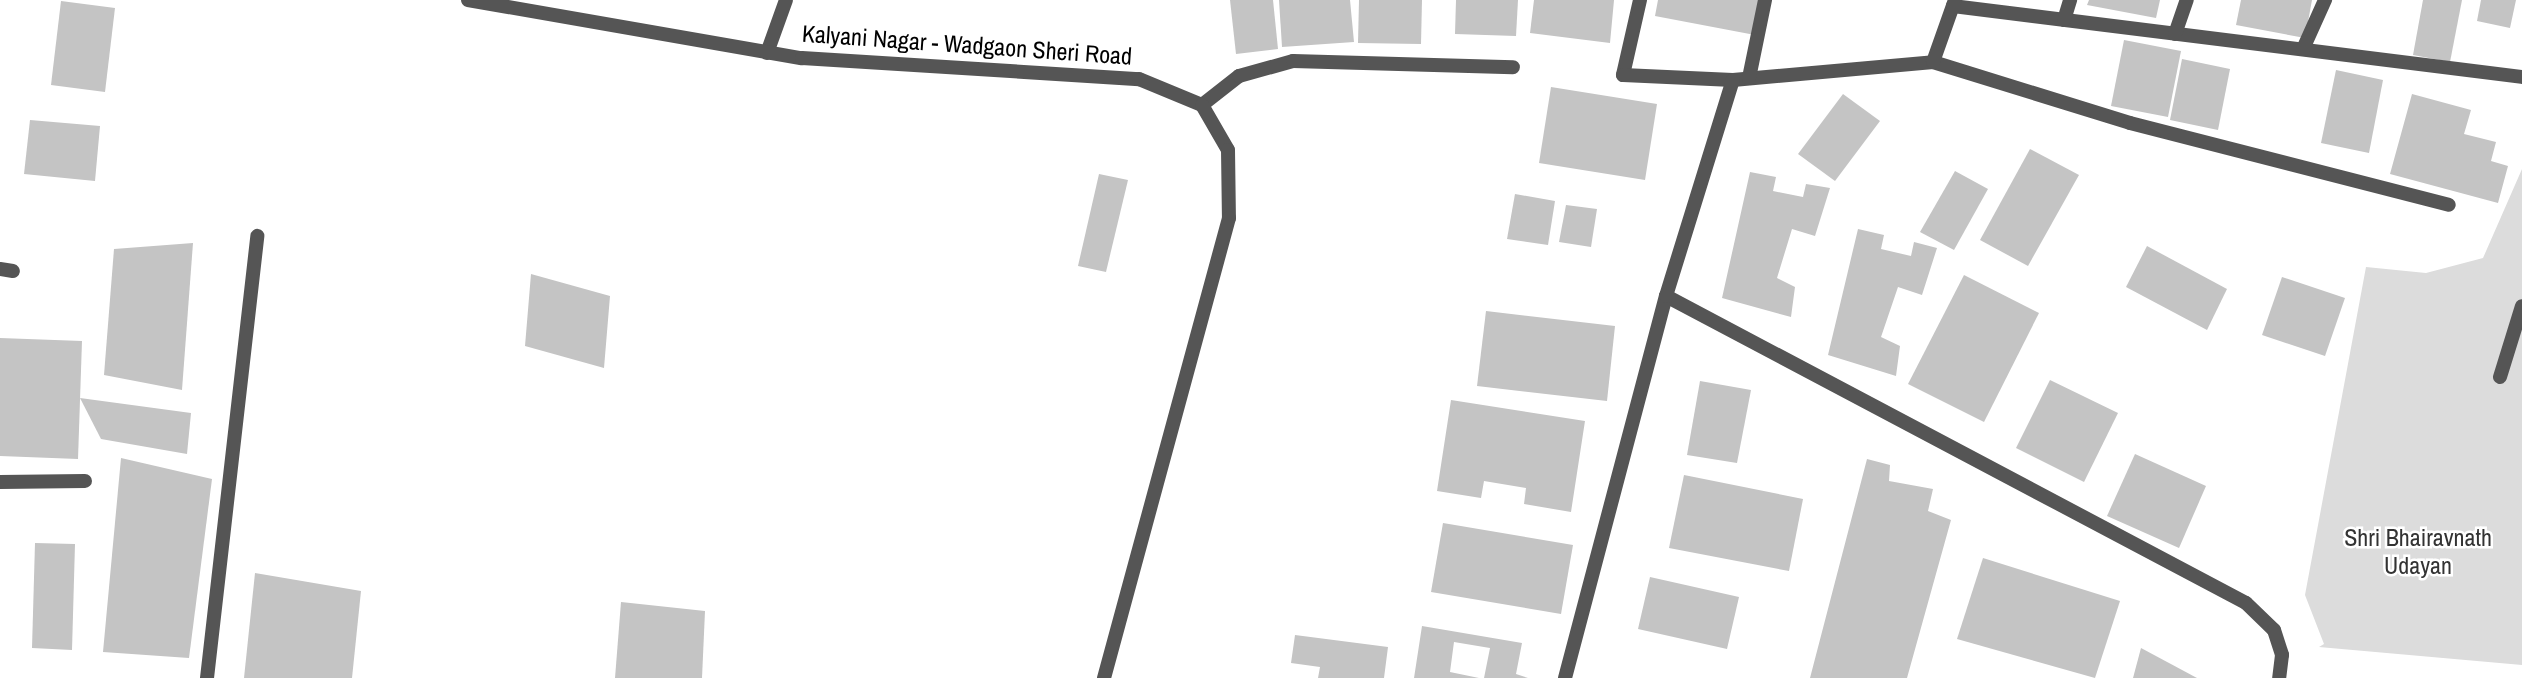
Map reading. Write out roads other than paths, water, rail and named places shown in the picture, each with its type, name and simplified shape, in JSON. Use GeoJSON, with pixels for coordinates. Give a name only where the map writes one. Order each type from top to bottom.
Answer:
{"type":"FeatureCollection","features":[{"type":"Feature","properties":{"kind":"street","name":"Kalyani Nagar - Wadgaon Sheri Road"},"geometry":{"type":"LineString","coordinates":[[468,0],[767,53],[1139,79],[1202,105]]}},
{"type":"Feature","properties":{"kind":"street"},"geometry":{"type":"LineString","coordinates":[[767,53],[786,0]]}},
{"type":"Feature","properties":{"kind":"street"},"geometry":{"type":"LineString","coordinates":[[1640,0],[1623,75],[1733,80],[1933,62],[2130,123],[2449,205]]}},
{"type":"Feature","properties":{"kind":"street"},"geometry":{"type":"LineString","coordinates":[[1749,78],[1765,0]]}},
{"type":"Feature","properties":{"kind":"street"},"geometry":{"type":"LineString","coordinates":[[2064,20],[2070,0]]}},
{"type":"Feature","properties":{"kind":"street"},"geometry":{"type":"LineString","coordinates":[[2175,34],[2187,0]]}},
{"type":"Feature","properties":{"kind":"street"},"geometry":{"type":"LineString","coordinates":[[2303,49],[2325,0]]}},
{"type":"Feature","properties":{"kind":"street"},"geometry":{"type":"LineString","coordinates":[[1933,62],[1954,3],[2064,20],[2522,77]]}},
{"type":"Feature","properties":{"kind":"street"},"geometry":{"type":"LineString","coordinates":[[1104,678],[1229,218],[1228,150],[1202,105],[1239,76],[1293,61],[1513,67]]}},
{"type":"Feature","properties":{"kind":"street"},"geometry":{"type":"LineString","coordinates":[[1565,678],[1666,296],[1733,80]]}},
{"type":"Feature","properties":{"kind":"street"},"geometry":{"type":"LineString","coordinates":[[207,678],[257,236]]}},
{"type":"Feature","properties":{"kind":"street"},"geometry":{"type":"LineString","coordinates":[[1666,296],[2246,603],[2274,630],[2282,655],[2279,678]]}},
{"type":"Feature","properties":{"kind":"street"},"geometry":{"type":"LineString","coordinates":[[2500,377],[2522,306]]}},
{"type":"Feature","properties":{"kind":"street"},"geometry":{"type":"LineString","coordinates":[[0,482],[85,481]]}},
{"type":"Feature","properties":{"kind":"park label","name":"Shri Bhairavnath Udayan"},"geometry":{"type":"Point","coordinates":[2418,552]}}]}
